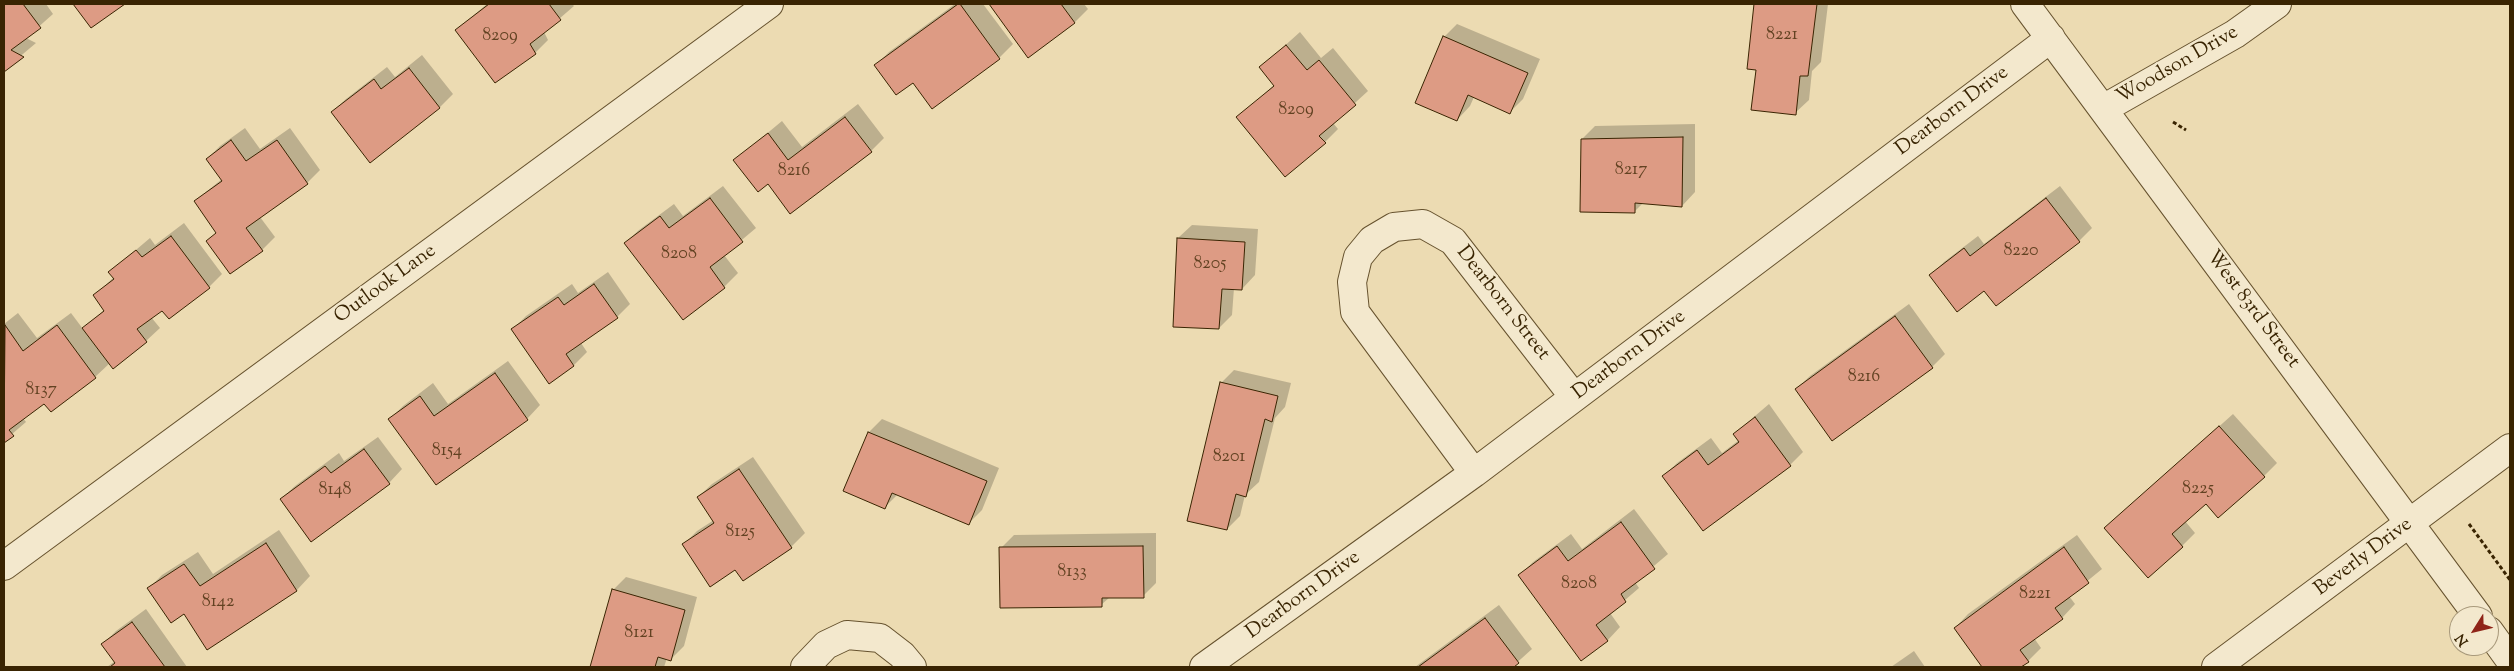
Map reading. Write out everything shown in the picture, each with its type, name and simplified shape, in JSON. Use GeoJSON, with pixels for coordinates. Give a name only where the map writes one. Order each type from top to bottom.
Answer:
{"type":"FeatureCollection","features":[{"type":"Feature","properties":{"kind":"street","name":"Outlook Lane"},"geometry":{"type":"LineString","coordinates":[[4,566],[769,4]]}},
{"type":"Feature","properties":{"kind":"street","name":"West 83rd Street"},"geometry":{"type":"LineString","coordinates":[[2025,4],[2471,606]]}},
{"type":"Feature","properties":{"kind":"street","name":"Woodson Drive"},"geometry":{"type":"LineString","coordinates":[[2103,109],[2235,34],[2277,4]]}},
{"type":"Feature","properties":{"kind":"street","name":"Dearborn Drive"},"geometry":{"type":"LineString","coordinates":[[1204,667],[1474,473],[2050,38]]}},
{"type":"Feature","properties":{"kind":"street","name":"Dearborn Street"},"geometry":{"type":"LineString","coordinates":[[1474,473],[1355,312],[1352,282],[1358,256],[1372,240],[1394,227],[1423,224],[1453,241],[1574,397]]}},
{"type":"Feature","properties":{"kind":"street","name":"Beverly Drive"},"geometry":{"type":"LineString","coordinates":[[2216,667],[2411,524],[2510,448]]}},
{"type":"Feature","properties":{"kind":"street"},"geometry":{"type":"LineString","coordinates":[[805,667],[826,645],[847,635],[880,638],[912,667]]}},
{"type":"Feature","properties":{"kind":"street"},"geometry":{"type":"LineString","coordinates":[[2499,645],[2510,660]]}},
{"type":"Feature","properties":{"kind":"path"},"geometry":{"type":"LineString","coordinates":[[2173,122],[2186,130]]}},
{"type":"Feature","properties":{"kind":"path"},"geometry":{"type":"LineString","coordinates":[[2469,524],[2510,580]]}},
{"type":"Feature","properties":{"kind":"building"},"geometry":{"type":"Polygon","coordinates":[[[4,4],[23,4],[41,28],[11,50],[24,57],[4,72],[4,4]]]}},
{"type":"Feature","properties":{"kind":"building"},"geometry":{"type":"Polygon","coordinates":[[[73,4],[125,4],[91,28],[73,4]]]}},
{"type":"Feature","properties":{"kind":"building"},"geometry":{"type":"Polygon","coordinates":[[[489,4],[549,4],[561,20],[530,44],[536,54],[495,83],[455,30],[489,4]]]}},
{"type":"Feature","properties":{"kind":"building"},"geometry":{"type":"Polygon","coordinates":[[[960,4],[1000,59],[932,109],[913,83],[896,95],[874,65],[960,4]]]}},
{"type":"Feature","properties":{"kind":"building"},"geometry":{"type":"Polygon","coordinates":[[[989,4],[1061,4],[1075,23],[1028,58],[989,4]]]}},
{"type":"Feature","properties":{"kind":"building"},"geometry":{"type":"Polygon","coordinates":[[[1754,4],[1817,4],[1808,76],[1800,76],[1796,115],[1751,110],[1756,70],[1747,69],[1754,4]]]}},
{"type":"Feature","properties":{"kind":"building"},"geometry":{"type":"Polygon","coordinates":[[[1443,36],[1528,73],[1510,114],[1468,95],[1457,121],[1415,103],[1443,36]]]}},
{"type":"Feature","properties":{"kind":"building"},"geometry":{"type":"Polygon","coordinates":[[[1286,45],[1307,70],[1319,60],[1356,105],[1319,136],[1326,143],[1285,177],[1236,117],[1274,86],[1259,67],[1286,45]]]}},
{"type":"Feature","properties":{"kind":"building"},"geometry":{"type":"Polygon","coordinates":[[[409,68],[440,108],[370,163],[331,112],[374,79],[381,89],[409,68]]]}},
{"type":"Feature","properties":{"kind":"building"},"geometry":{"type":"Polygon","coordinates":[[[845,117],[872,152],[790,214],[768,184],[758,192],[733,160],[768,133],[788,160],[845,117]]]}},
{"type":"Feature","properties":{"kind":"building"},"geometry":{"type":"Polygon","coordinates":[[[1683,137],[1682,207],[1635,203],[1635,213],[1580,212],[1581,139],[1683,137]]]}},
{"type":"Feature","properties":{"kind":"building"},"geometry":{"type":"Polygon","coordinates":[[[231,140],[246,161],[277,140],[308,184],[246,228],[263,251],[230,274],[206,241],[216,233],[194,201],[222,181],[206,159],[231,140]]]}},
{"type":"Feature","properties":{"kind":"building"},"geometry":{"type":"Polygon","coordinates":[[[710,198],[743,242],[710,267],[725,288],[683,320],[624,243],[660,216],[669,228],[710,198]]]}},
{"type":"Feature","properties":{"kind":"building"},"geometry":{"type":"Polygon","coordinates":[[[2046,198],[2080,242],[1996,306],[1984,291],[1957,312],[1929,275],[1964,248],[1970,256],[2046,198]]]}},
{"type":"Feature","properties":{"kind":"building"},"geometry":{"type":"Polygon","coordinates":[[[171,236],[210,288],[169,319],[162,311],[137,329],[147,342],[113,369],[82,328],[104,311],[93,295],[114,279],[108,272],[136,250],[142,257],[171,236]]]}},
{"type":"Feature","properties":{"kind":"building"},"geometry":{"type":"Polygon","coordinates":[[[1177,238],[1245,242],[1242,290],[1222,289],[1219,329],[1173,327],[1177,238]]]}},
{"type":"Feature","properties":{"kind":"building"},"geometry":{"type":"Polygon","coordinates":[[[594,284],[618,318],[566,354],[574,366],[549,384],[511,329],[558,297],[564,305],[594,284]]]}},
{"type":"Feature","properties":{"kind":"building"},"geometry":{"type":"Polygon","coordinates":[[[1895,316],[1933,368],[1832,441],[1795,389],[1895,316]]]}},
{"type":"Feature","properties":{"kind":"building"},"geometry":{"type":"Polygon","coordinates":[[[5,325],[23,351],[57,325],[96,378],[51,412],[44,404],[9,430],[14,436],[4,443],[5,325]]]}},
{"type":"Feature","properties":{"kind":"building"},"geometry":{"type":"Polygon","coordinates":[[[495,373],[528,420],[436,485],[388,419],[420,396],[434,416],[495,373]]]}},
{"type":"Feature","properties":{"kind":"building"},"geometry":{"type":"Polygon","coordinates":[[[1220,382],[1278,396],[1272,422],[1265,419],[1246,497],[1236,494],[1227,530],[1187,521],[1220,382]]]}},
{"type":"Feature","properties":{"kind":"building"},"geometry":{"type":"Polygon","coordinates":[[[1755,417],[1791,466],[1703,531],[1662,476],[1697,450],[1708,465],[1739,442],[1733,434],[1755,417]]]}},
{"type":"Feature","properties":{"kind":"building"},"geometry":{"type":"Polygon","coordinates":[[[2219,426],[2265,477],[2218,518],[2206,504],[2172,534],[2183,547],[2148,578],[2104,528],[2219,426]]]}},
{"type":"Feature","properties":{"kind":"building"},"geometry":{"type":"Polygon","coordinates":[[[868,432],[987,481],[969,525],[892,493],[885,509],[843,491],[868,432]]]}},
{"type":"Feature","properties":{"kind":"building"},"geometry":{"type":"Polygon","coordinates":[[[364,449],[390,484],[311,542],[280,499],[325,466],[331,473],[364,449]]]}},
{"type":"Feature","properties":{"kind":"building"},"geometry":{"type":"Polygon","coordinates":[[[739,469],[792,548],[743,581],[735,570],[710,587],[682,544],[714,523],[697,497],[739,469]]]}},
{"type":"Feature","properties":{"kind":"building"},"geometry":{"type":"Polygon","coordinates":[[[1621,522],[1655,569],[1621,594],[1626,602],[1596,625],[1608,641],[1581,661],[1518,575],[1557,546],[1568,561],[1621,522]]]}},
{"type":"Feature","properties":{"kind":"building"},"geometry":{"type":"Polygon","coordinates":[[[266,543],[297,591],[207,650],[184,614],[171,623],[147,588],[184,564],[200,586],[266,543]]]}},
{"type":"Feature","properties":{"kind":"building"},"geometry":{"type":"Polygon","coordinates":[[[1143,546],[1144,598],[1102,598],[1102,607],[1000,608],[999,547],[1143,546]]]}},
{"type":"Feature","properties":{"kind":"building"},"geometry":{"type":"Polygon","coordinates":[[[2064,547],[2089,583],[2055,608],[2063,619],[2020,650],[2029,662],[2021,667],[1982,667],[1954,628],[2064,547]]]}},
{"type":"Feature","properties":{"kind":"building"},"geometry":{"type":"Polygon","coordinates":[[[612,589],[685,610],[671,661],[658,657],[655,667],[590,667],[612,589]]]}},
{"type":"Feature","properties":{"kind":"building"},"geometry":{"type":"Polygon","coordinates":[[[1485,618],[1519,663],[1514,667],[1418,667],[1485,618]]]}},
{"type":"Feature","properties":{"kind":"building"},"geometry":{"type":"Polygon","coordinates":[[[132,622],[165,667],[110,667],[115,663],[101,644],[132,622]]]}}]}
